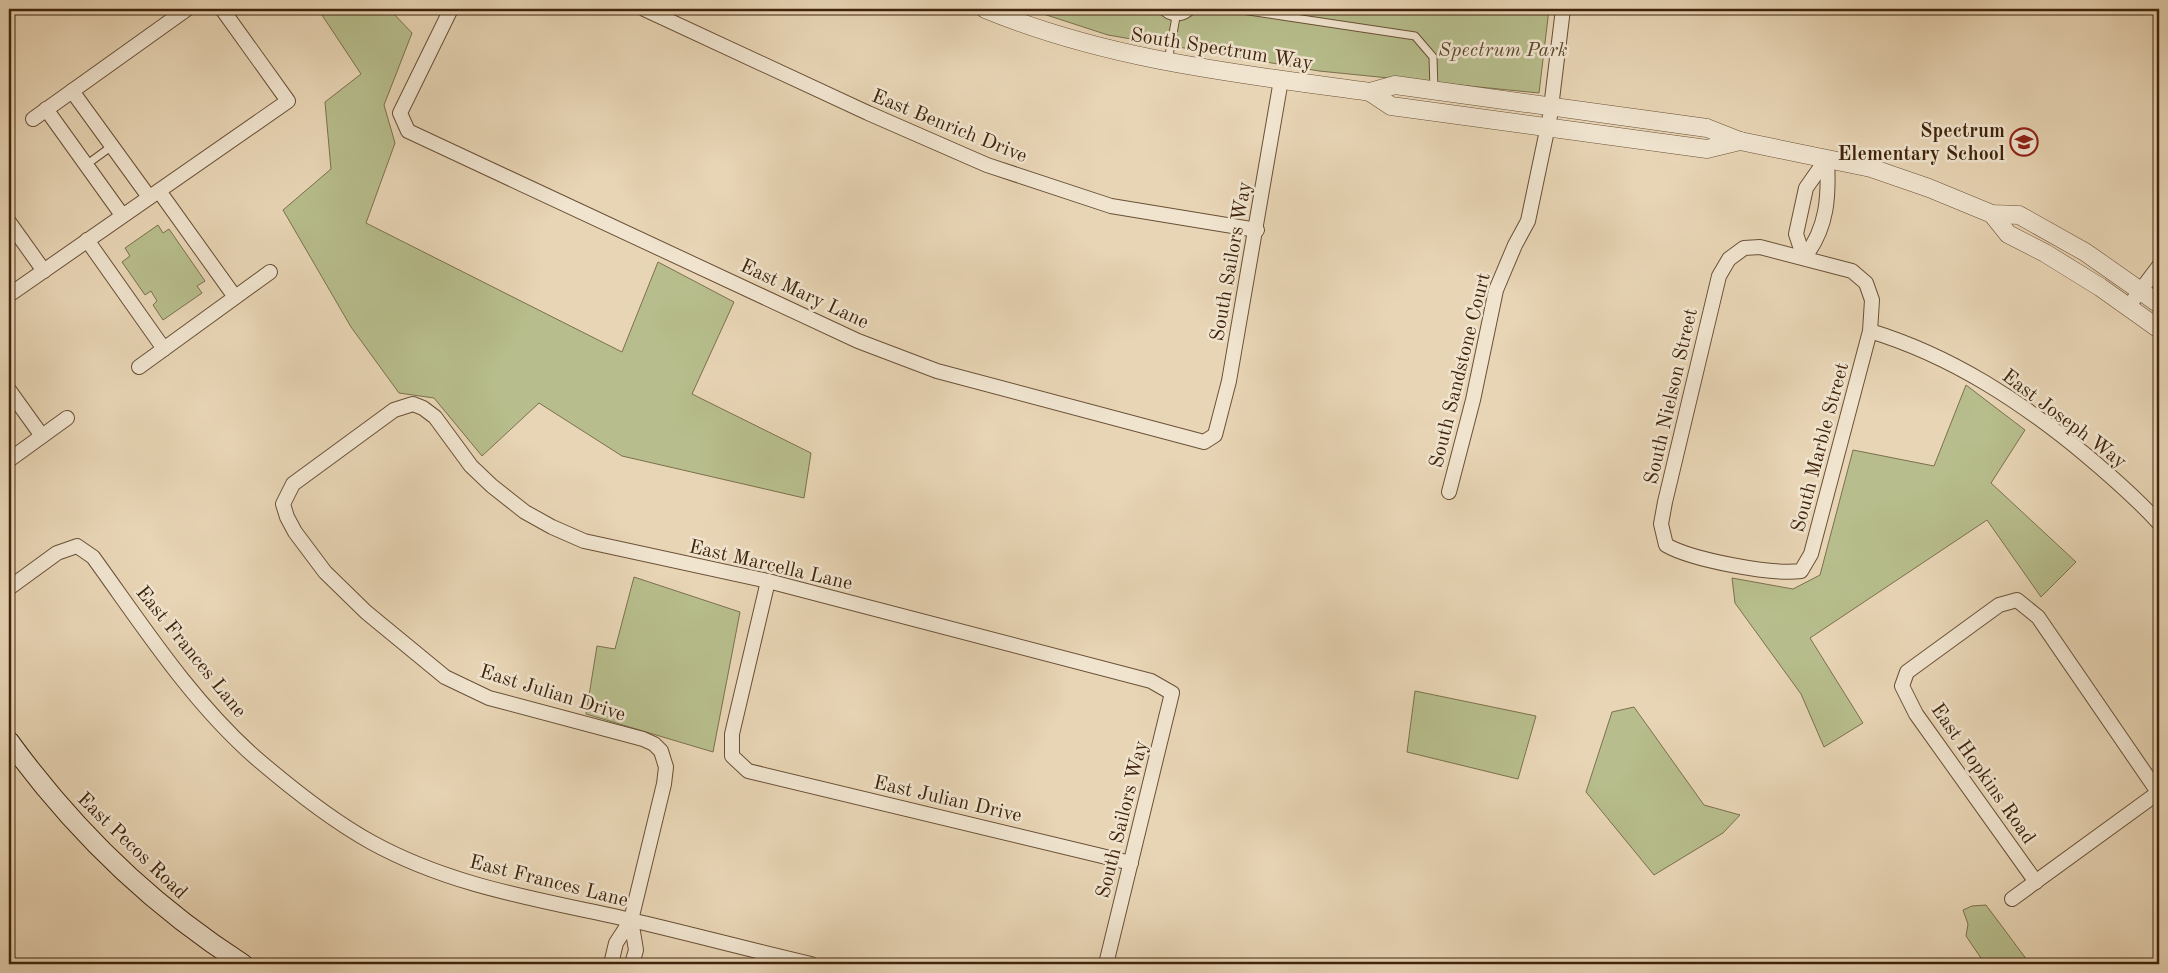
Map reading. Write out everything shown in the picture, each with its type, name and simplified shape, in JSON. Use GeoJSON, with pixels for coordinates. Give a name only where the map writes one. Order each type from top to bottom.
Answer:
{"type":"FeatureCollection","features":[{"type":"Feature","properties":{"kind":"main road","name":"East Pecos Road"},"geometry":{"type":"LineString","coordinates":[[10,746],[59,804],[117,866],[180,921],[243,964]]}},
{"type":"Feature","properties":{"kind":"street"},"geometry":{"type":"LineString","coordinates":[[33,119],[187,9]]}},
{"type":"Feature","properties":{"kind":"street"},"geometry":{"type":"LineString","coordinates":[[9,295],[288,101],[222,9]]}},
{"type":"Feature","properties":{"kind":"street","name":"East Mary Lane"},"geometry":{"type":"LineString","coordinates":[[451,9],[400,113],[408,131],[858,340],[937,370],[1204,442]]}},
{"type":"Feature","properties":{"kind":"street","name":"East Benrich Drive"},"geometry":{"type":"LineString","coordinates":[[644,9],[868,113],[987,165],[1111,206],[1257,230]]}},
{"type":"Feature","properties":{"kind":"street","name":"South Spectrum Way"},"geometry":{"type":"LineString","coordinates":[[985,9],[1053,35],[1168,64],[1370,92],[1396,85],[1434,91],[1550,117]]}},
{"type":"Feature","properties":{"kind":"street"},"geometry":{"type":"LineString","coordinates":[[1550,117],[1563,9]]}},
{"type":"Feature","properties":{"kind":"street","name":"South Sailors Way"},"geometry":{"type":"LineString","coordinates":[[1204,442],[1215,435],[1229,381],[1257,230],[1281,80]]}},
{"type":"Feature","properties":{"kind":"street"},"geometry":{"type":"LineString","coordinates":[[72,90],[112,146],[154,194],[235,297]]}},
{"type":"Feature","properties":{"kind":"street","name":"South Spectrum Way"},"geometry":{"type":"LineString","coordinates":[[1370,92],[1391,106],[1707,128],[1740,141],[1827,158],[1899,177],[1992,214],[2019,216],[2085,252],[2150,297]]}},
{"type":"Feature","properties":{"kind":"street"},"geometry":{"type":"LineString","coordinates":[[46,109],[122,215]]}},
{"type":"Feature","properties":{"kind":"street","name":"South Sandstone Court"},"geometry":{"type":"LineString","coordinates":[[1449,492],[1473,400],[1496,290],[1528,220],[1550,117]]}},
{"type":"Feature","properties":{"kind":"street"},"geometry":{"type":"LineString","coordinates":[[1804,258],[1796,234],[1806,188],[1827,158]]}},
{"type":"Feature","properties":{"kind":"street"},"geometry":{"type":"LineString","coordinates":[[1804,258],[1817,241],[1829,195],[1827,158]]}},
{"type":"Feature","properties":{"kind":"street","name":"South Spectrum Way"},"geometry":{"type":"LineString","coordinates":[[1992,214],[2008,234],[2046,253],[2143,317]]}},
{"type":"Feature","properties":{"kind":"street"},"geometry":{"type":"LineString","coordinates":[[9,222],[44,271]]}},
{"type":"Feature","properties":{"kind":"street"},"geometry":{"type":"LineString","coordinates":[[86,240],[164,349]]}},
{"type":"Feature","properties":{"kind":"street","name":"South Nielson Street"},"geometry":{"type":"LineString","coordinates":[[1801,571],[1784,573],[1682,554],[1666,545],[1661,524],[1719,276],[1729,259],[1744,248],[1760,247],[1804,258]]}},
{"type":"Feature","properties":{"kind":"street"},"geometry":{"type":"LineString","coordinates":[[1804,258],[1852,271],[1866,283],[1872,300],[1870,331]]}},
{"type":"Feature","properties":{"kind":"street"},"geometry":{"type":"LineString","coordinates":[[2143,317],[2159,266]]}},
{"type":"Feature","properties":{"kind":"street"},"geometry":{"type":"LineString","coordinates":[[139,367],[270,272]]}},
{"type":"Feature","properties":{"kind":"street"},"geometry":{"type":"LineString","coordinates":[[2143,317],[2150,297]]}},
{"type":"Feature","properties":{"kind":"street","name":"East Joseph Way"},"geometry":{"type":"LineString","coordinates":[[1870,331],[1904,342],[1959,367],[2007,395],[2063,436],[2108,474],[2159,524]]}},
{"type":"Feature","properties":{"kind":"street","name":"South Marble Street"},"geometry":{"type":"LineString","coordinates":[[1801,571],[1811,554],[1870,331]]}},
{"type":"Feature","properties":{"kind":"street"},"geometry":{"type":"LineString","coordinates":[[9,390],[42,436]]}},
{"type":"Feature","properties":{"kind":"street","name":"East Julian Drive"},"geometry":{"type":"LineString","coordinates":[[413,404],[394,410],[293,484],[283,504],[287,517],[295,532],[326,572],[366,612],[445,677],[489,698],[643,739],[654,744],[661,751],[666,767],[664,784],[631,920]]}},
{"type":"Feature","properties":{"kind":"street","name":"East Marcella Lane"},"geometry":{"type":"LineString","coordinates":[[413,404],[423,408],[435,417],[471,466],[492,486],[525,512],[552,527],[584,541],[768,581],[1151,680],[1162,687]]}},
{"type":"Feature","properties":{"kind":"street"},"geometry":{"type":"LineString","coordinates":[[9,460],[67,418]]}},
{"type":"Feature","properties":{"kind":"street","name":"East Frances Lane"},"geometry":{"type":"LineString","coordinates":[[9,588],[58,553],[77,546],[93,557],[165,656],[207,708],[255,757],[313,803],[371,842],[433,870],[494,891],[631,920],[811,964]]}},
{"type":"Feature","properties":{"kind":"street","name":"East Julian Drive"},"geometry":{"type":"LineString","coordinates":[[768,581],[732,734],[732,756],[748,771],[1131,863]]}},
{"type":"Feature","properties":{"kind":"street","name":"East Hopkins Road"},"geometry":{"type":"LineString","coordinates":[[2036,882],[1916,714],[1902,686],[1907,672],[1999,605],[2017,600],[2038,617],[2159,792]]}},
{"type":"Feature","properties":{"kind":"street","name":"South Sailors Way"},"geometry":{"type":"LineString","coordinates":[[1106,964],[1172,693],[1162,687]]}},
{"type":"Feature","properties":{"kind":"street"},"geometry":{"type":"LineString","coordinates":[[2012,899],[2159,792]]}},
{"type":"Feature","properties":{"kind":"street"},"geometry":{"type":"LineString","coordinates":[[611,964],[616,943],[631,920]]}},
{"type":"Feature","properties":{"kind":"street"},"geometry":{"type":"LineString","coordinates":[[631,920],[636,950],[632,964]]}},
{"type":"Feature","properties":{"kind":"lane"},"geometry":{"type":"LineString","coordinates":[[1161,9],[1176,18],[1189,14],[1193,9]]}},
{"type":"Feature","properties":{"kind":"lane"},"geometry":{"type":"LineString","coordinates":[[1235,9],[1415,36],[1433,58],[1434,91]]}},
{"type":"Feature","properties":{"kind":"lane"},"geometry":{"type":"LineString","coordinates":[[1168,64],[1176,18]]}},
{"type":"Feature","properties":{"kind":"lane"},"geometry":{"type":"LineString","coordinates":[[86,165],[112,146]]}},
{"type":"Feature","properties":{"kind":"green space"},"geometry":{"type":"Polygon","coordinates":[[[318,9],[381,9],[393,13],[412,33],[384,105],[395,143],[366,223],[622,352],[658,262],[734,302],[692,394],[811,453],[804,498],[622,456],[539,403],[482,456],[434,398],[399,393],[351,327],[283,210],[331,169],[325,102],[361,74],[318,9]]]}},
{"type":"Feature","properties":{"kind":"green space","name":"Spectrum Park"},"geometry":{"type":"Polygon","coordinates":[[[1028,9],[1549,9],[1539,93],[1319,71],[1108,35],[1028,9]]]}},
{"type":"Feature","properties":{"kind":"green space"},"geometry":{"type":"Polygon","coordinates":[[[158,225],[163,233],[169,229],[205,281],[197,286],[202,293],[163,320],[153,305],[157,301],[151,291],[145,295],[122,262],[130,256],[125,248],[158,225]]]}},
{"type":"Feature","properties":{"kind":"green space"},"geometry":{"type":"Polygon","coordinates":[[[1966,385],[2025,430],[1991,483],[2076,562],[2041,597],[1987,520],[1810,638],[1863,723],[1824,747],[1801,694],[1735,603],[1732,578],[1793,589],[1820,575],[1853,450],[1934,466],[1966,385]]]}},
{"type":"Feature","properties":{"kind":"green space"},"geometry":{"type":"Polygon","coordinates":[[[634,577],[740,612],[713,752],[586,714],[597,646],[615,649],[634,577]]]}},
{"type":"Feature","properties":{"kind":"green space"},"geometry":{"type":"Polygon","coordinates":[[[1415,691],[1536,716],[1518,779],[1407,752],[1415,691]]]}},
{"type":"Feature","properties":{"kind":"green space"},"geometry":{"type":"Polygon","coordinates":[[[1634,707],[1704,805],[1740,815],[1723,833],[1654,875],[1586,792],[1612,712],[1634,707]]]}},
{"type":"Feature","properties":{"kind":"green space"},"geometry":{"type":"Polygon","coordinates":[[[1986,905],[2030,964],[1985,964],[1966,936],[1968,924],[1963,910],[1972,906],[1986,905]]]}},
{"type":"Feature","properties":{"kind":"place","name":"Spectrum Elementary School"},"geometry":{"type":"Point","coordinates":[2024,142]}}]}
